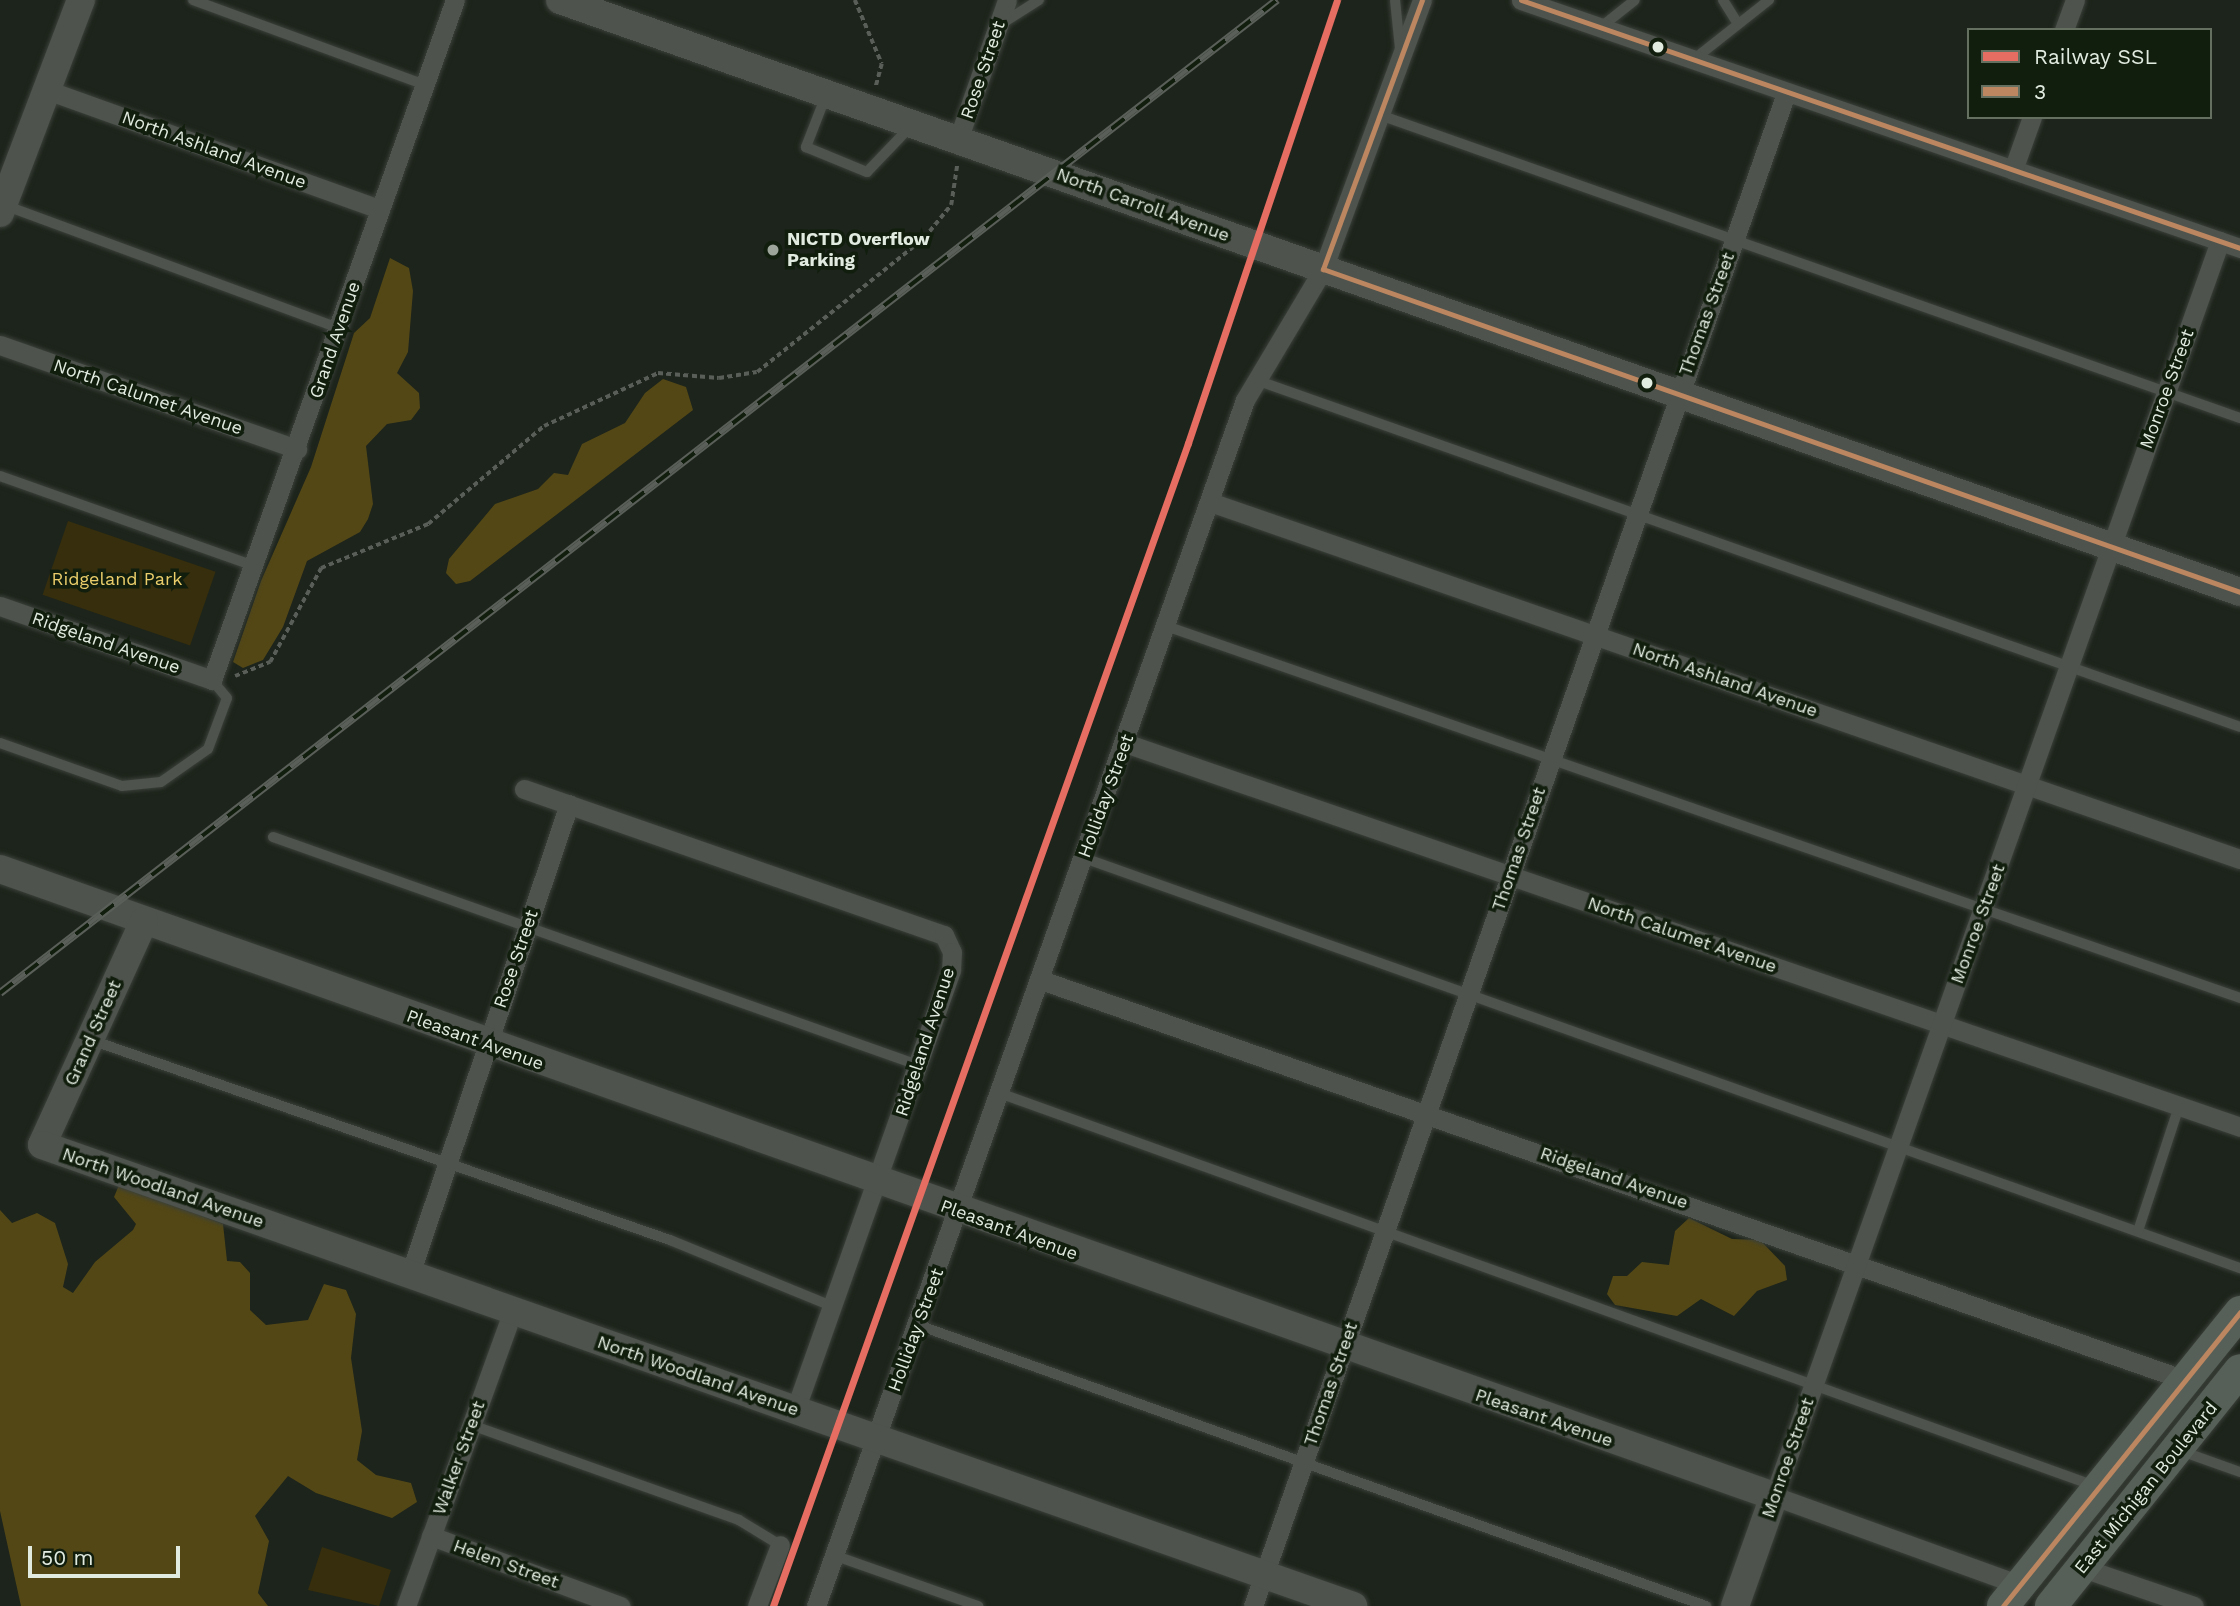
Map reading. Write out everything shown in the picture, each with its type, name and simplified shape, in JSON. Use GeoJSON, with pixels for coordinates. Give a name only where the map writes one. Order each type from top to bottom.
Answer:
{"type":"FeatureCollection","features":[{"type":"Feature","properties":{"kind":"main road","name":"East Michigan Boulevard"},"geometry":{"type":"LineString","coordinates":[[2012,1595],[2240,1312]]}},
{"type":"Feature","properties":{"kind":"main road","name":"East Michigan Boulevard"},"geometry":{"type":"LineString","coordinates":[[2051,1606],[2240,1370]]}},
{"type":"Feature","properties":{"kind":"street"},"geometry":{"type":"LineString","coordinates":[[2,208],[81,0]]}},
{"type":"Feature","properties":{"kind":"street","name":"Grand Avenue"},"geometry":{"type":"LineString","coordinates":[[212,680],[297,449],[455,0]]}},
{"type":"Feature","properties":{"kind":"street","name":"North Carroll Avenue"},"geometry":{"type":"LineString","coordinates":[[560,0],[2240,592]]}},
{"type":"Feature","properties":{"kind":"street","name":"Rose Street"},"geometry":{"type":"LineString","coordinates":[[958,140],[1007,0]]}},
{"type":"Feature","properties":{"kind":"street","name":"Holliday Street"},"geometry":{"type":"LineString","coordinates":[[817,1606],[1002,1094],[1210,502],[1256,380],[1323,269],[1400,49],[1422,0]]}},
{"type":"Feature","properties":{"kind":"street"},"geometry":{"type":"LineString","coordinates":[[1521,0],[2240,248]]}},
{"type":"Feature","properties":{"kind":"street"},"geometry":{"type":"LineString","coordinates":[[2065,28],[2075,0]]}},
{"type":"Feature","properties":{"kind":"street","name":"North Ashland Avenue"},"geometry":{"type":"LineString","coordinates":[[47,90],[380,209]]}},
{"type":"Feature","properties":{"kind":"street","name":"Thomas Street"},"geometry":{"type":"LineString","coordinates":[[1253,1606],[1510,877],[1592,635],[1786,93]]}},
{"type":"Feature","properties":{"kind":"street"},"geometry":{"type":"LineString","coordinates":[[2013,170],[2031,119]]}},
{"type":"Feature","properties":{"kind":"street","name":"Monroe Street"},"geometry":{"type":"LineString","coordinates":[[1735,1606],[2220,241]]}},
{"type":"Feature","properties":{"kind":"street","name":"North Calumet Avenue"},"geometry":{"type":"LineString","coordinates":[[0,345],[297,449]]}},
{"type":"Feature","properties":{"kind":"street","name":"North Ashland Avenue"},"geometry":{"type":"LineString","coordinates":[[1210,502],[2028,783],[2240,859]]}},
{"type":"Feature","properties":{"kind":"street","name":"Ridgeland Avenue"},"geometry":{"type":"LineString","coordinates":[[0,606],[212,680]]}},
{"type":"Feature","properties":{"kind":"street","name":"North Calumet Avenue"},"geometry":{"type":"LineString","coordinates":[[1125,743],[2240,1127]]}},
{"type":"Feature","properties":{"kind":"street","name":"Ridgeland Avenue"},"geometry":{"type":"LineString","coordinates":[[524,789],[944,935],[951,970],[795,1410]]}},
{"type":"Feature","properties":{"kind":"street","name":"Rose Street"},"geometry":{"type":"LineString","coordinates":[[410,1274],[569,804]]}},
{"type":"Feature","properties":{"kind":"street","name":"Pleasant Avenue"},"geometry":{"type":"LineString","coordinates":[[0,869],[1343,1349],[1774,1496],[2012,1595]]}},
{"type":"Feature","properties":{"kind":"street","name":"Grand Street"},"geometry":{"type":"LineString","coordinates":[[42,1146],[144,921]]}},
{"type":"Feature","properties":{"kind":"street","name":"Ridgeland Avenue"},"geometry":{"type":"LineString","coordinates":[[1041,980],[1856,1262],[2185,1380]]}},
{"type":"Feature","properties":{"kind":"street","name":"North Woodland Avenue"},"geometry":{"type":"LineString","coordinates":[[42,1146],[1353,1606]]}},
{"type":"Feature","properties":{"kind":"street","name":"Walker Street"},"geometry":{"type":"LineString","coordinates":[[406,1606],[513,1311]]}},
{"type":"Feature","properties":{"kind":"street","name":"Helen Street"},"geometry":{"type":"LineString","coordinates":[[431,1536],[620,1606]]}},
{"type":"Feature","properties":{"kind":"street"},"geometry":{"type":"LineString","coordinates":[[757,1606],[780,1545]]}},
{"type":"Feature","properties":{"kind":"street"},"geometry":{"type":"LineString","coordinates":[[2083,1568],[2193,1606]]}},
{"type":"Feature","properties":{"kind":"lane"},"geometry":{"type":"LineString","coordinates":[[193,0],[425,85]]}},
{"type":"Feature","properties":{"kind":"lane"},"geometry":{"type":"LineString","coordinates":[[998,26],[1038,0]]}},
{"type":"Feature","properties":{"kind":"lane"},"geometry":{"type":"LineString","coordinates":[[1395,0],[1400,49]]}},
{"type":"Feature","properties":{"kind":"lane"},"geometry":{"type":"LineString","coordinates":[[1601,28],[1635,0]]}},
{"type":"Feature","properties":{"kind":"lane"},"geometry":{"type":"LineString","coordinates":[[1723,0],[1738,24]]}},
{"type":"Feature","properties":{"kind":"lane"},"geometry":{"type":"LineString","coordinates":[[1693,60],[1769,0]]}},
{"type":"Feature","properties":{"kind":"lane"},"geometry":{"type":"LineString","coordinates":[[827,94],[806,147],[867,172],[913,124]]}},
{"type":"Feature","properties":{"kind":"lane"},"geometry":{"type":"LineString","coordinates":[[1377,114],[1732,244],[2240,418]]}},
{"type":"Feature","properties":{"kind":"lane"},"geometry":{"type":"LineString","coordinates":[[2,208],[339,328]]}},
{"type":"Feature","properties":{"kind":"lane"},"geometry":{"type":"LineString","coordinates":[[1256,380],[1636,511],[2240,727]]}},
{"type":"Feature","properties":{"kind":"lane"},"geometry":{"type":"LineString","coordinates":[[0,476],[254,566]]}},
{"type":"Feature","properties":{"kind":"lane"},"geometry":{"type":"LineString","coordinates":[[1166,626],[1551,756],[2240,998]]}},
{"type":"Feature","properties":{"kind":"lane"},"geometry":{"type":"LineString","coordinates":[[0,743],[122,786],[161,782],[208,749],[227,698],[212,680]]}},
{"type":"Feature","properties":{"kind":"lane"},"geometry":{"type":"LineString","coordinates":[[273,836],[918,1065]]}},
{"type":"Feature","properties":{"kind":"lane"},"geometry":{"type":"LineString","coordinates":[[1084,858],[1468,995],[1899,1143],[2240,1268]]}},
{"type":"Feature","properties":{"kind":"lane"},"geometry":{"type":"LineString","coordinates":[[90,1040],[448,1160],[832,1306]]}},
{"type":"Feature","properties":{"kind":"lane"},"geometry":{"type":"LineString","coordinates":[[1002,1094],[1384,1233],[1814,1382],[2099,1487]]}},
{"type":"Feature","properties":{"kind":"lane"},"geometry":{"type":"LineString","coordinates":[[2138,1231],[2179,1106]]}},
{"type":"Feature","properties":{"kind":"lane"},"geometry":{"type":"LineString","coordinates":[[918,1325],[1706,1606]]}},
{"type":"Feature","properties":{"kind":"lane"},"geometry":{"type":"LineString","coordinates":[[471,1425],[739,1521],[780,1545]]}},
{"type":"Feature","properties":{"kind":"lane"},"geometry":{"type":"LineString","coordinates":[[2177,1450],[2240,1472]]}},
{"type":"Feature","properties":{"kind":"lane"},"geometry":{"type":"LineString","coordinates":[[836,1556],[978,1606]]}},
{"type":"Feature","properties":{"kind":"path"},"geometry":{"type":"LineString","coordinates":[[855,0],[882,64],[867,108]]}},
{"type":"Feature","properties":{"kind":"path"},"geometry":{"type":"LineString","coordinates":[[212,680],[256,673],[270,662],[321,568],[428,524],[544,426],[658,373],[719,378],[757,372],[924,238],[951,205],[958,140]]}},
{"type":"Feature","properties":{"kind":"green space","name":"Ridgeland Park"},"geometry":{"type":"Polygon","coordinates":[[[68,521],[216,572],[190,646],[43,595],[68,521]]]}},
{"type":"Feature","properties":{"kind":"green space"},"geometry":{"type":"Polygon","coordinates":[[[322,1547],[391,1570],[379,1606],[308,1590],[322,1547]]]}},
{"type":"Feature","properties":{"kind":"shaded area"},"geometry":{"type":"Polygon","coordinates":[[[390,258],[409,268],[413,291],[408,352],[397,373],[419,393],[420,408],[411,420],[387,424],[366,446],[373,504],[368,519],[360,532],[307,561],[283,627],[263,660],[243,668],[233,662],[261,581],[311,467],[354,333],[370,318],[390,258]]]}},
{"type":"Feature","properties":{"kind":"shaded area"},"geometry":{"type":"Polygon","coordinates":[[[663,379],[686,387],[693,410],[470,581],[456,584],[446,573],[449,559],[495,504],[538,489],[554,473],[568,475],[582,444],[625,423],[645,393],[663,379]]]}},
{"type":"Feature","properties":{"kind":"shaded area"},"geometry":{"type":"Polygon","coordinates":[[[119,1185],[223,1224],[227,1261],[240,1262],[250,1273],[250,1310],[266,1325],[308,1320],[324,1284],[346,1290],[356,1314],[351,1358],[362,1431],[357,1460],[376,1475],[411,1483],[417,1502],[392,1518],[316,1493],[288,1476],[255,1516],[269,1541],[258,1593],[268,1606],[21,1606],[0,1511],[0,1210],[12,1223],[37,1213],[55,1223],[68,1264],[63,1287],[73,1293],[95,1262],[133,1230],[136,1224],[114,1197],[119,1185]]]}},
{"type":"Feature","properties":{"kind":"shaded area"},"geometry":{"type":"Polygon","coordinates":[[[1689,1218],[1732,1239],[1760,1240],[1785,1266],[1787,1280],[1757,1291],[1734,1316],[1701,1299],[1677,1316],[1615,1305],[1607,1294],[1613,1276],[1627,1276],[1642,1262],[1669,1265],[1675,1231],[1689,1218]]]}},
{"type":"Feature","properties":{"kind":"railway"},"geometry":{"type":"LineString","coordinates":[[0,993],[1277,0]]}},
{"type":"Feature","properties":{"kind":"rail line","name":"SSL"},"geometry":{"type":"LineString","coordinates":[[773,1606],[1188,443],[1337,0]]}},
{"type":"Feature","properties":{"kind":"transit line","name":"3"},"geometry":{"type":"LineString","coordinates":[[1422,0],[1323,269],[2240,592]]}},
{"type":"Feature","properties":{"kind":"transit line","name":"3"},"geometry":{"type":"LineString","coordinates":[[1521,0],[2240,248]]}},
{"type":"Feature","properties":{"kind":"transit line","name":"3"},"geometry":{"type":"LineString","coordinates":[[2003,1606],[2240,1312]]}},
{"type":"Feature","properties":{"kind":"place","name":"NICTD Overflow Parking"},"geometry":{"type":"Point","coordinates":[773,250]}}]}
